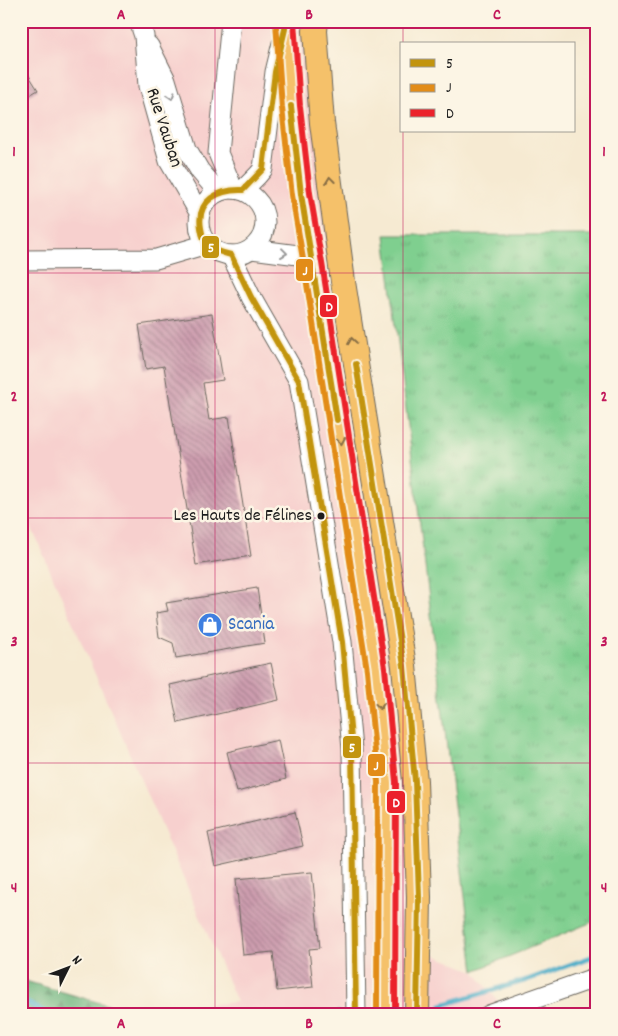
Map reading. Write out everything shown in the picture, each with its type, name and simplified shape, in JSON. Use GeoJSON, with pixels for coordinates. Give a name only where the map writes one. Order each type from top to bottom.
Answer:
{"type":"FeatureCollection","features":[{"type":"Feature","properties":{"kind":"main road"},"geometry":{"type":"LineString","coordinates":[[316,21],[315,30],[322,123],[343,282],[404,666],[415,782],[419,897],[417,1015]]}},
{"type":"Feature","properties":{"kind":"main road"},"geometry":{"type":"LineString","coordinates":[[285,25],[300,194],[313,264],[376,670],[386,782],[386,1015]]}},
{"type":"Feature","properties":{"kind":"street"},"geometry":{"type":"LineString","coordinates":[[231,21],[218,153],[231,190]]}},
{"type":"Feature","properties":{"kind":"street"},"geometry":{"type":"LineString","coordinates":[[231,190],[252,196],[265,214],[264,234],[252,249],[242,254],[231,255],[218,252],[207,244],[200,230],[200,214],[206,201],[231,190],[258,175],[264,169],[275,72],[285,25]]}},
{"type":"Feature","properties":{"kind":"street","name":"Rue Vauban"},"geometry":{"type":"LineString","coordinates":[[141,28],[166,80],[187,149],[200,171],[231,190]]}},
{"type":"Feature","properties":{"kind":"street","name":"Rue Vauban"},"geometry":{"type":"LineString","coordinates":[[141,28],[148,86],[169,161],[200,214]]}},
{"type":"Feature","properties":{"kind":"street"},"geometry":{"type":"LineString","coordinates":[[21,260],[156,259],[207,244]]}},
{"type":"Feature","properties":{"kind":"street"},"geometry":{"type":"LineString","coordinates":[[252,249],[298,255],[313,264]]}},
{"type":"Feature","properties":{"kind":"street"},"geometry":{"type":"LineString","coordinates":[[231,255],[251,297],[299,380],[320,506],[342,642],[352,749],[356,1015]]}},
{"type":"Feature","properties":{"kind":"street"},"geometry":{"type":"LineString","coordinates":[[489,1015],[597,977]]}},
{"type":"Feature","properties":{"kind":"shaded area"},"geometry":{"type":"Polygon","coordinates":[[[21,21],[314,21],[424,951],[474,971],[509,1015],[126,1015],[128,1011],[237,1002],[21,503],[21,21]]]}},
{"type":"Feature","properties":{"kind":"green space"},"geometry":{"type":"Polygon","coordinates":[[[385,235],[597,235],[597,920],[474,971],[385,235]]]}},
{"type":"Feature","properties":{"kind":"green space"},"geometry":{"type":"Polygon","coordinates":[[[21,978],[128,1011],[126,1015],[21,1015],[21,978]]]}},
{"type":"Feature","properties":{"kind":"building"},"geometry":{"type":"Polygon","coordinates":[[[21,63],[38,90],[21,100],[21,63]]]}},
{"type":"Feature","properties":{"kind":"building"},"geometry":{"type":"Polygon","coordinates":[[[212,314],[223,380],[203,383],[209,420],[229,417],[251,556],[196,565],[164,366],[146,369],[139,325],[212,314]]]}},
{"type":"Feature","properties":{"kind":"building","name":"Scania"},"geometry":{"type":"Polygon","coordinates":[[[257,588],[265,643],[176,658],[173,643],[159,637],[156,613],[168,611],[166,603],[257,588]]]}},
{"type":"Feature","properties":{"kind":"building"},"geometry":{"type":"Polygon","coordinates":[[[271,663],[279,700],[178,723],[170,685],[271,663]]]}},
{"type":"Feature","properties":{"kind":"building"},"geometry":{"type":"Polygon","coordinates":[[[278,740],[286,779],[237,792],[227,752],[278,740]]]}},
{"type":"Feature","properties":{"kind":"building"},"geometry":{"type":"Polygon","coordinates":[[[295,812],[303,846],[215,866],[208,833],[295,812]]]}},
{"type":"Feature","properties":{"kind":"building"},"geometry":{"type":"Polygon","coordinates":[[[312,872],[320,948],[309,949],[313,987],[277,991],[273,952],[243,955],[236,879],[312,872]]]}},
{"type":"Feature","properties":{"kind":"waterway"},"geometry":{"type":"LineString","coordinates":[[442,1005],[527,980],[597,955]]}},
{"type":"Feature","properties":{"kind":"waterway"},"geometry":{"type":"LineString","coordinates":[[21,1000],[51,1015]]}},
{"type":"Feature","properties":{"kind":"waterway"},"geometry":{"type":"LineString","coordinates":[[326,1015],[339,1013]]}},
{"type":"Feature","properties":{"kind":"transit line","name":"5"},"geometry":{"type":"LineString","coordinates":[[285,21],[285,29],[275,72],[263,169],[243,190],[234,190],[211,198],[202,210],[200,218],[203,238],[216,251],[231,255],[251,297],[299,381],[342,642],[352,749],[356,1015]]}},
{"type":"Feature","properties":{"kind":"transit line","name":"D"},"geometry":{"type":"LineString","coordinates":[[294,21],[300,106],[310,193],[385,668],[396,782],[395,1015]]}},
{"type":"Feature","properties":{"kind":"transit line","name":"J"},"geometry":{"type":"LineString","coordinates":[[276,22],[282,108],[292,195],[367,670],[378,782],[377,1015]]}},
{"type":"Feature","properties":{"kind":"transit line","name":"5"},"geometry":{"type":"LineString","coordinates":[[291,106],[301,194],[337,420]]}},
{"type":"Feature","properties":{"kind":"transit line","name":"5"},"geometry":{"type":"LineString","coordinates":[[356,364],[404,666],[415,781],[419,897],[417,1015]]}},
{"type":"Feature","properties":{"kind":"place","name":"Les Hauts de Félines"},"geometry":{"type":"Point","coordinates":[321,516]}},
{"type":"Feature","properties":{"kind":"place","name":"Scania"},"geometry":{"type":"Point","coordinates":[210,625]}}]}
